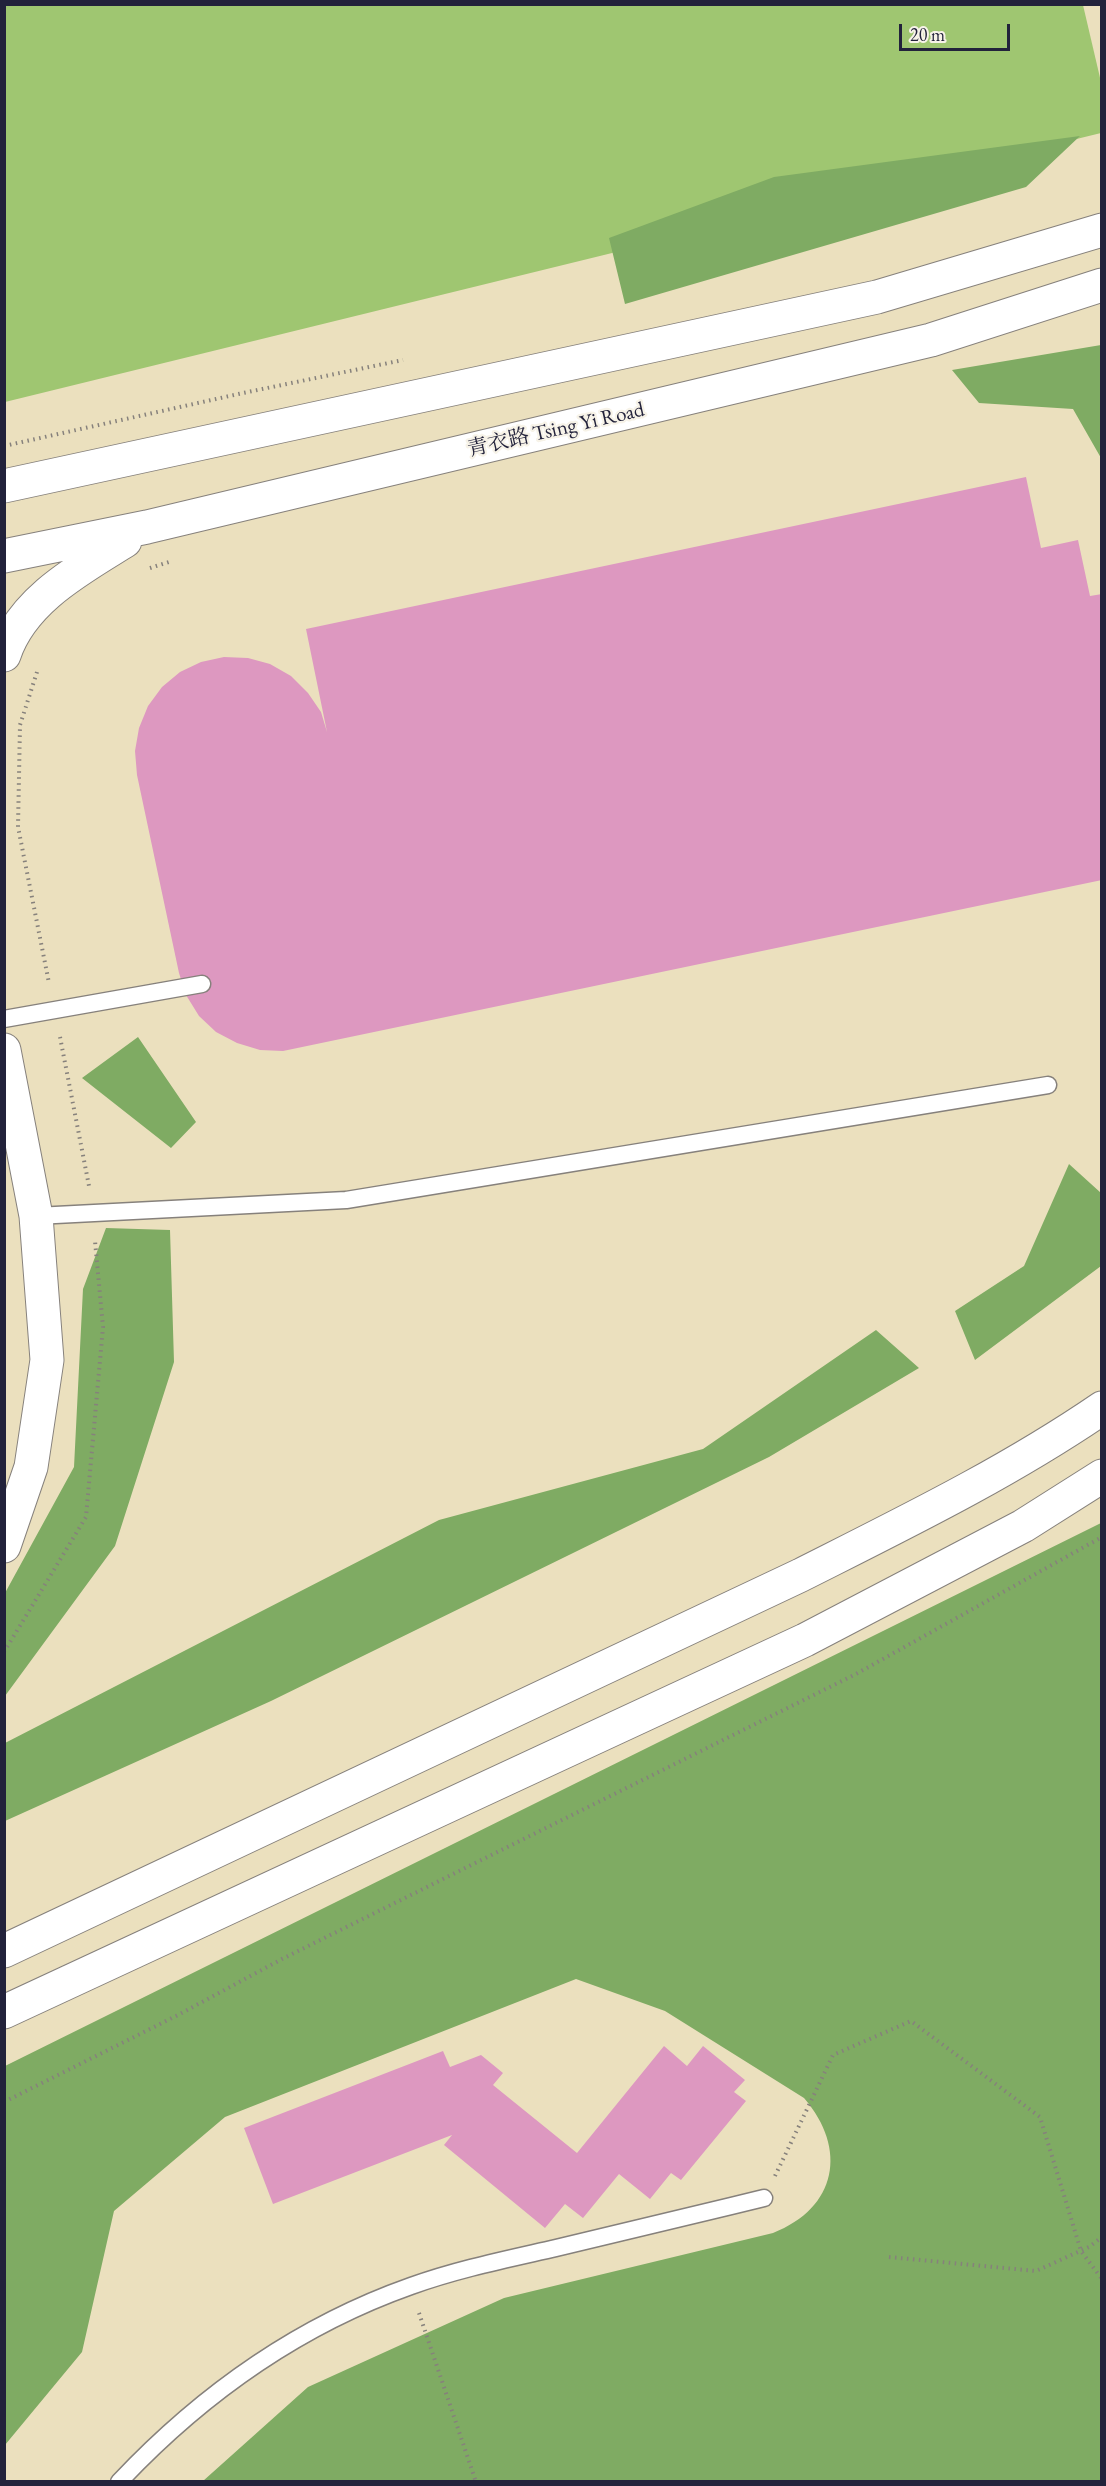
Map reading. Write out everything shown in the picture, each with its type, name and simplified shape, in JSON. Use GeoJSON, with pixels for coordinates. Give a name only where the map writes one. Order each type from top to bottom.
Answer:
{"type":"FeatureCollection","features":[{"type":"Feature","properties":{"kind":"main road"},"geometry":{"type":"LineString","coordinates":[[4,486],[876,297],[1101,230]]}},
{"type":"Feature","properties":{"kind":"main road","name":"青衣路 Tsing Yi Road"},"geometry":{"type":"LineString","coordinates":[[4,556],[147,528],[931,340],[1101,285]]}},
{"type":"Feature","properties":{"kind":"main road"},"geometry":{"type":"LineString","coordinates":[[4,655],[19,628],[38,602],[62,580],[147,528]]}},
{"type":"Feature","properties":{"kind":"main road"},"geometry":{"type":"LineString","coordinates":[[4,1050],[36,1216],[47,1360],[31,1467],[4,1545]]}},
{"type":"Feature","properties":{"kind":"main road"},"geometry":{"type":"LineString","coordinates":[[4,1951],[790,1580],[923,1514],[1007,1468],[1101,1408]]}},
{"type":"Feature","properties":{"kind":"main road"},"geometry":{"type":"LineString","coordinates":[[4,2012],[805,1640],[936,1574],[1023,1526],[1101,1476]]}},
{"type":"Feature","properties":{"kind":"lane"},"geometry":{"type":"LineString","coordinates":[[4,1019],[202,984]]}},
{"type":"Feature","properties":{"kind":"lane"},"geometry":{"type":"LineString","coordinates":[[36,1216],[346,1200],[1048,1085]]}},
{"type":"Feature","properties":{"kind":"lane"},"geometry":{"type":"LineString","coordinates":[[119,2481],[194,2409],[239,2375],[286,2345],[336,2318],[411,2286],[495,2262],[764,2198]]}},
{"type":"Feature","properties":{"kind":"path"},"geometry":{"type":"LineString","coordinates":[[4,446],[408,359]]}},
{"type":"Feature","properties":{"kind":"path"},"geometry":{"type":"LineString","coordinates":[[4,2102],[178,2015],[282,1959],[856,1674],[1101,1537]]}},
{"type":"Feature","properties":{"kind":"path"},"geometry":{"type":"LineString","coordinates":[[764,2198],[834,2055],[911,2021],[1040,2116],[1081,2251],[1101,2278]]}},
{"type":"Feature","properties":{"kind":"path"},"geometry":{"type":"LineString","coordinates":[[889,2257],[1036,2271],[1081,2251],[1101,2237]]}},
{"type":"Feature","properties":{"kind":"path"},"geometry":{"type":"LineString","coordinates":[[411,2286],[476,2481]]}},
{"type":"Feature","properties":{"kind":"green space"},"geometry":{"type":"Polygon","coordinates":[[[4,5],[1083,5],[1101,82],[1101,133],[5,402],[4,5]]]}},
{"type":"Feature","properties":{"kind":"green space"},"geometry":{"type":"Polygon","coordinates":[[[1080,136],[1026,187],[625,304],[609,238],[774,177],[1080,136]]]}},
{"type":"Feature","properties":{"kind":"green space"},"geometry":{"type":"Polygon","coordinates":[[[1101,345],[1101,458],[1073,409],[979,403],[952,370],[1101,345]]]}},
{"type":"Feature","properties":{"kind":"green space"},"geometry":{"type":"Polygon","coordinates":[[[138,1037],[196,1122],[171,1148],[82,1078],[138,1037]]]}},
{"type":"Feature","properties":{"kind":"green space"},"geometry":{"type":"Polygon","coordinates":[[[1069,1164],[1101,1193],[1101,1266],[975,1360],[955,1311],[1024,1266],[1069,1164]]]}},
{"type":"Feature","properties":{"kind":"green space"},"geometry":{"type":"Polygon","coordinates":[[[106,1228],[170,1230],[174,1362],[115,1546],[5,1696],[5,1593],[74,1467],[83,1289],[106,1228]]]}},
{"type":"Feature","properties":{"kind":"green space"},"geometry":{"type":"Polygon","coordinates":[[[876,1330],[919,1368],[769,1457],[271,1701],[5,1821],[5,1743],[439,1520],[703,1449],[876,1330]]]}},
{"type":"Feature","properties":{"kind":"green space"},"geometry":{"type":"Polygon","coordinates":[[[1101,1523],[1101,2481],[203,2481],[308,2387],[504,2298],[773,2233],[795,2222],[811,2209],[823,2193],[829,2175],[830,2157],[827,2137],[818,2117],[804,2098],[665,2011],[576,1979],[225,2117],[114,2211],[82,2352],[5,2445],[5,2066],[1101,1523]]]}},
{"type":"Feature","properties":{"kind":"building"},"geometry":{"type":"Polygon","coordinates":[[[1026,477],[1041,548],[1078,540],[1090,596],[1102,594],[1102,880],[283,1051],[260,1050],[237,1043],[216,1032],[199,1016],[186,995],[179,973],[137,775],[135,751],[139,728],[148,706],[162,687],[180,672],[201,662],[224,657],[248,658],[270,664],[291,676],[308,693],[321,712],[327,732],[306,629],[1026,477]]]}},
{"type":"Feature","properties":{"kind":"building"},"geometry":{"type":"Polygon","coordinates":[[[664,2046],[687,2066],[703,2046],[745,2080],[734,2092],[746,2101],[681,2180],[671,2173],[650,2199],[619,2174],[583,2218],[565,2204],[545,2228],[444,2145],[452,2135],[273,2204],[244,2128],[443,2051],[450,2067],[481,2055],[503,2073],[493,2085],[577,2153],[664,2046]]]}}]}
